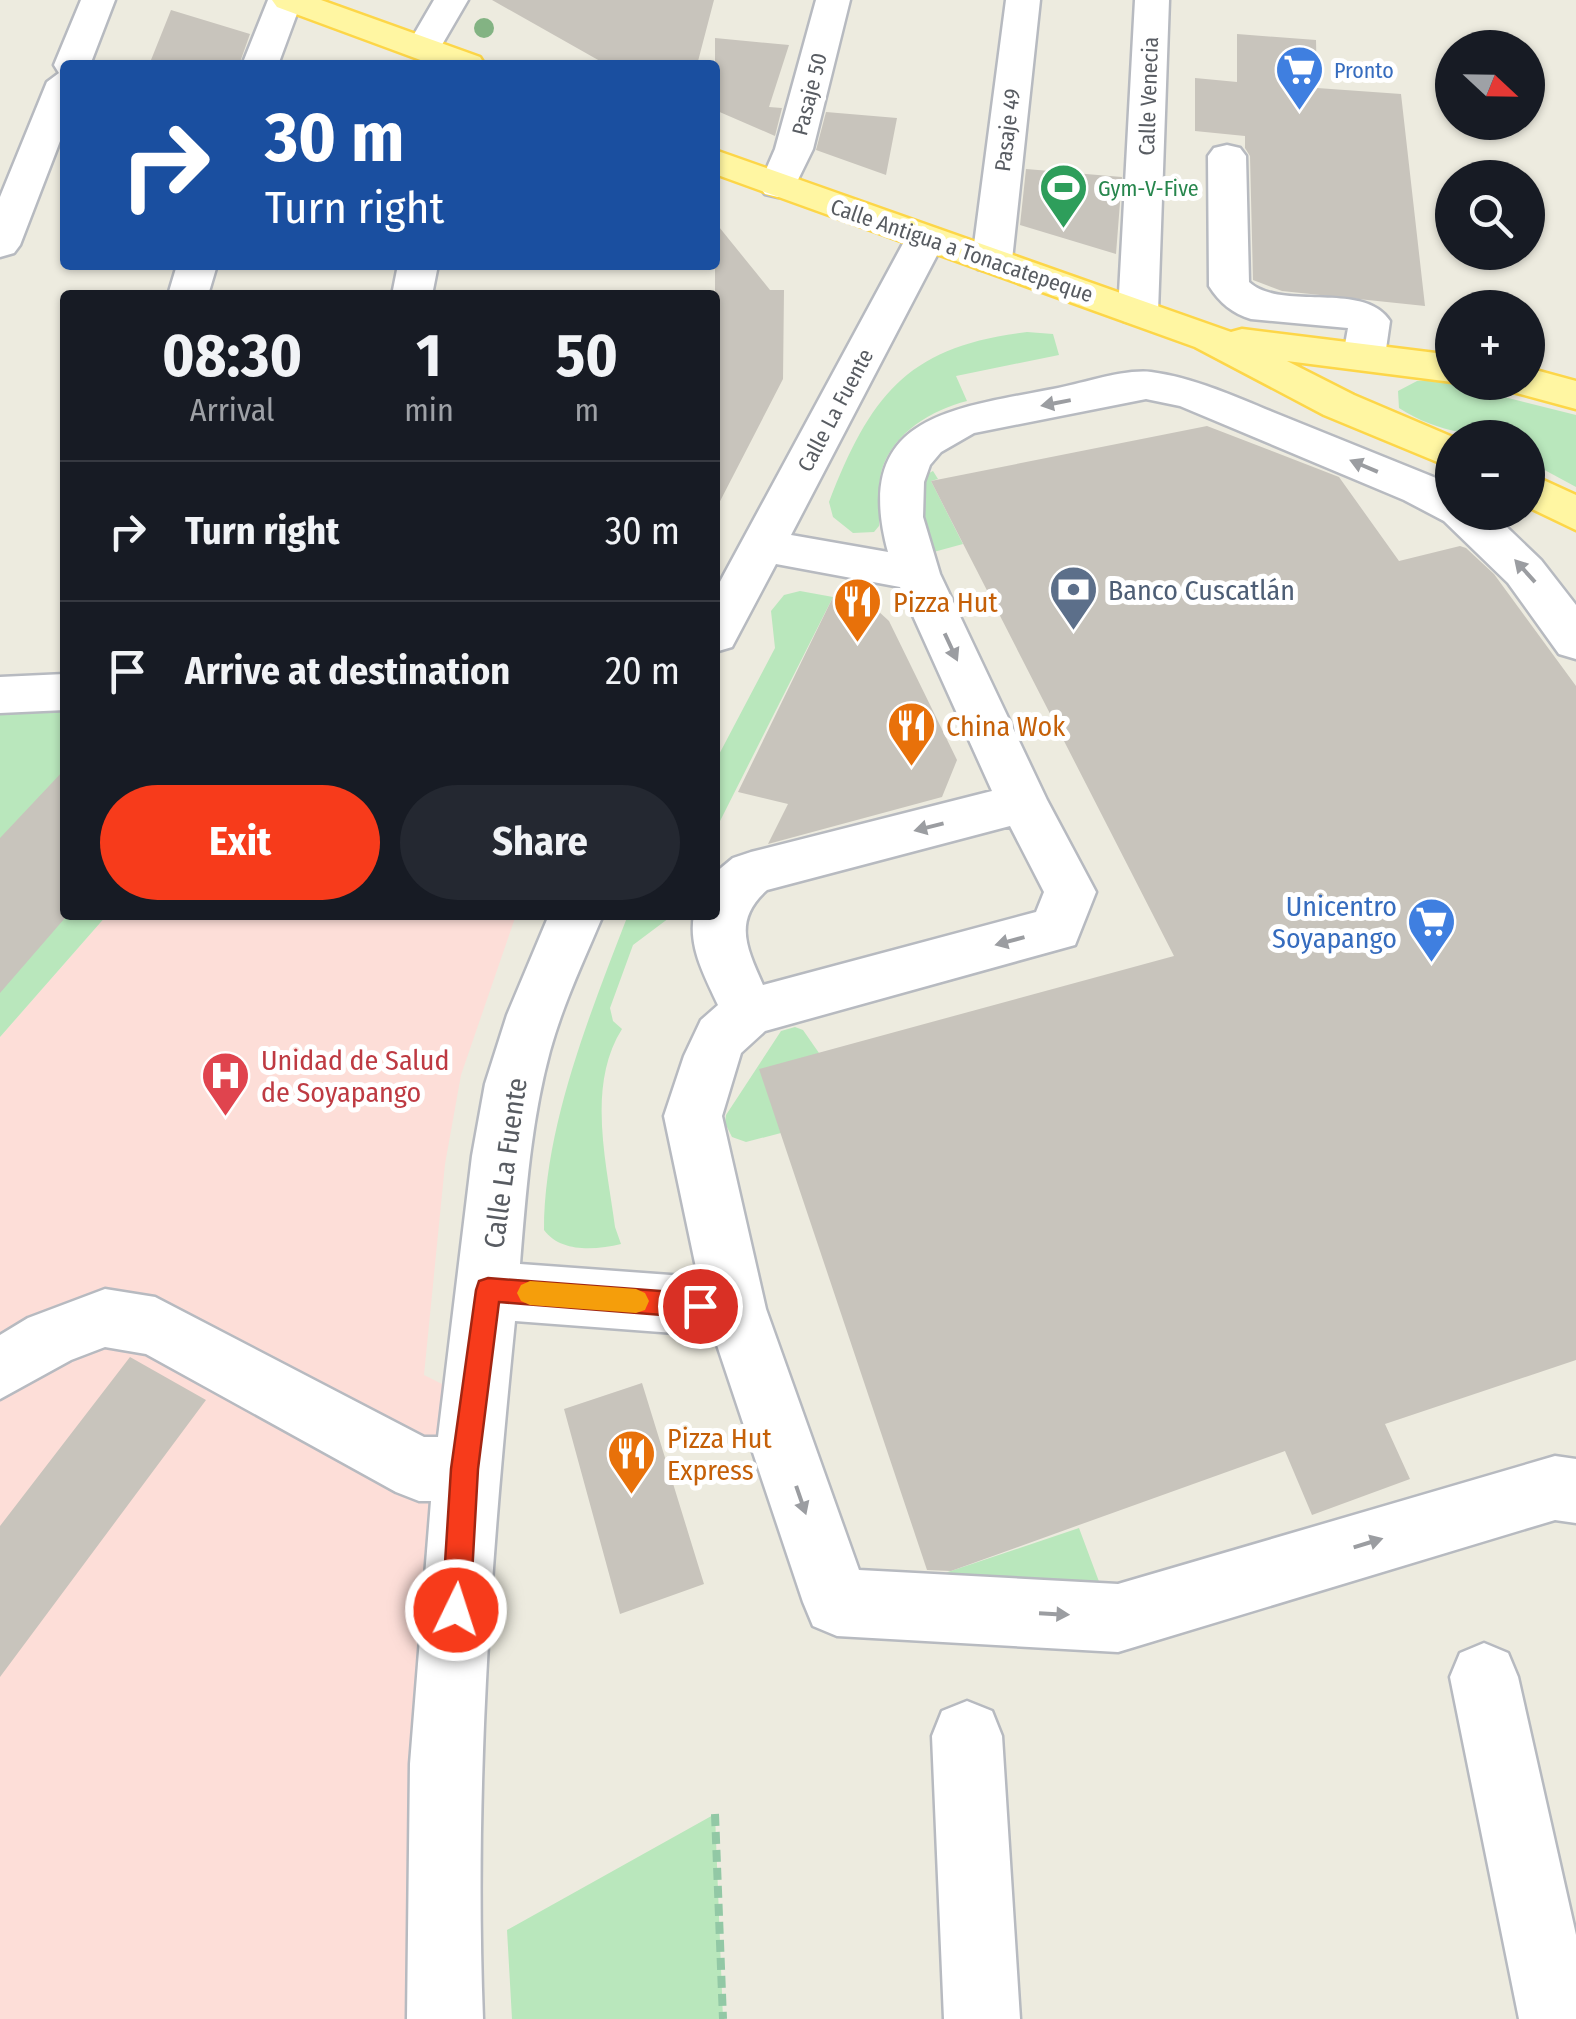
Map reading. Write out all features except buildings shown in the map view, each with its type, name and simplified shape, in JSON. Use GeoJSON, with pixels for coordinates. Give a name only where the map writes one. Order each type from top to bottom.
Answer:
{"type":"FeatureCollection","features":[{"type":"Feature","properties":{"kind":"main road"},"geometry":{"type":"LineString","coordinates":[[287,0],[450,60]]}},
{"type":"Feature","properties":{"kind":"main road","name":"Calle Antigua a Tonacatepeque"},"geometry":{"type":"LineString","coordinates":[[720,163],[1210,338],[1339,405],[1435,447]]}},
{"type":"Feature","properties":{"kind":"main road","name":"Calle Antigua a Tonacatepeque"},"geometry":{"type":"LineString","coordinates":[[1210,338],[1435,366]]}},
{"type":"Feature","properties":{"kind":"main road"},"geometry":{"type":"LineString","coordinates":[[1545,387],[1576,395]]}},
{"type":"Feature","properties":{"kind":"main road"},"geometry":{"type":"LineString","coordinates":[[1545,497],[1576,514]]}},
{"type":"Feature","properties":{"kind":"street"},"geometry":{"type":"LineString","coordinates":[[74,60],[98,0]]}},
{"type":"Feature","properties":{"kind":"street"},"geometry":{"type":"LineString","coordinates":[[262,60],[287,0]]}},
{"type":"Feature","properties":{"kind":"street"},"geometry":{"type":"LineString","coordinates":[[450,60],[451,0]]}},
{"type":"Feature","properties":{"kind":"street","name":"Pasaje 50"},"geometry":{"type":"LineString","coordinates":[[778,186],[794,149],[833,0]]}},
{"type":"Feature","properties":{"kind":"street","name":"Pasaje 49"},"geometry":{"type":"LineString","coordinates":[[992,260],[1023,0]]}},
{"type":"Feature","properties":{"kind":"street","name":"Calle Venecia"},"geometry":{"type":"LineString","coordinates":[[1138,312],[1152,0]]}},
{"type":"Feature","properties":{"kind":"street"},"geometry":{"type":"LineString","coordinates":[[0,245],[60,95]]}},
{"type":"Feature","properties":{"kind":"street"},"geometry":{"type":"LineString","coordinates":[[1227,156],[1230,286],[1251,306],[1339,311],[1370,321],[1364,356]]}},
{"type":"Feature","properties":{"kind":"street","name":"Calle La Fuente"},"geometry":{"type":"LineString","coordinates":[[720,626],[926,238]]}},
{"type":"Feature","properties":{"kind":"street"},"geometry":{"type":"LineString","coordinates":[[1435,498],[1190,394],[1146,385],[962,421],[926,442],[910,460],[902,482],[901,517],[917,574],[1023,803],[1070,892],[1056,929],[748,1012],[721,1037],[704,1074],[693,1116],[735,1309],[837,1602],[1118,1618],[1555,1488],[1576,1490]]}},
{"type":"Feature","properties":{"kind":"street"},"geometry":{"type":"LineString","coordinates":[[1481,530],[1532,577],[1576,642]]}},
{"type":"Feature","properties":{"kind":"street"},"geometry":{"type":"LineString","coordinates":[[763,546],[917,574]]}},
{"type":"Feature","properties":{"kind":"street"},"geometry":{"type":"LineString","coordinates":[[0,695],[60,691]]}},
{"type":"Feature","properties":{"kind":"street"},"geometry":{"type":"LineString","coordinates":[[720,906],[730,888],[750,873],[1023,803]]}},
{"type":"Feature","properties":{"kind":"street","name":"Calle La Fuente"},"geometry":{"type":"LineString","coordinates":[[445,2019],[441,1920],[446,1770],[465,1469],[504,1140],[516,1078],[574,920]]}},
{"type":"Feature","properties":{"kind":"street"},"geometry":{"type":"LineString","coordinates":[[718,920],[719,945],[748,1012]]}},
{"type":"Feature","properties":{"kind":"street"},"geometry":{"type":"LineString","coordinates":[[488,1290],[735,1309]]}},
{"type":"Feature","properties":{"kind":"street"},"geometry":{"type":"LineString","coordinates":[[0,1370],[50,1339],[105,1318],[155,1326],[419,1468],[465,1469]]}},
{"type":"Feature","properties":{"kind":"street"},"geometry":{"type":"LineString","coordinates":[[1484,1677],[1557,2019]]}},
{"type":"Feature","properties":{"kind":"street"},"geometry":{"type":"LineString","coordinates":[[967,1736],[982,2019]]}},
{"type":"Feature","properties":{"kind":"path"},"geometry":{"type":"LineString","coordinates":[[715,1814],[724,2019]]}},
{"type":"Feature","properties":{"kind":"shaded area"},"geometry":{"type":"Polygon","coordinates":[[[103,920],[514,920],[461,1075],[445,1164],[424,1375],[448,1387],[410,2019],[0,2019],[0,1037],[103,920]]]}},
{"type":"Feature","properties":{"kind":"green space"},"geometry":{"type":"Polygon","coordinates":[[[1027,332],[1053,334],[1059,355],[956,376],[967,401],[916,424],[888,456],[880,483],[879,526],[874,532],[853,533],[833,517],[829,502],[845,464],[879,404],[899,382],[923,363],[952,349],[1027,332]]]}},
{"type":"Feature","properties":{"kind":"green space"},"geometry":{"type":"Polygon","coordinates":[[[1435,380],[1435,400],[1516,400],[1576,415],[1576,487],[1545,470],[1545,420],[1435,420],[1435,426],[1429,424],[1399,408],[1398,391],[1417,381],[1435,380]]]}},
{"type":"Feature","properties":{"kind":"green space"},"geometry":{"type":"Polygon","coordinates":[[[933,471],[938,479],[931,481],[963,544],[930,553],[919,547],[923,476],[933,471]]]}},
{"type":"Feature","properties":{"kind":"green space"},"geometry":{"type":"Polygon","coordinates":[[[800,591],[833,597],[720,821],[720,752],[775,648],[771,611],[784,595],[800,591]]]}},
{"type":"Feature","properties":{"kind":"green space"},"geometry":{"type":"Polygon","coordinates":[[[60,692],[60,920],[103,920],[0,1037],[0,694],[60,692]]]}},
{"type":"Feature","properties":{"kind":"green space"},"geometry":{"type":"Polygon","coordinates":[[[626,920],[666,920],[633,945],[610,1008],[613,1021],[622,1029],[605,1075],[602,1126],[615,1227],[621,1244],[580,1248],[560,1243],[544,1230],[546,1191],[561,1110],[626,920]]]}},
{"type":"Feature","properties":{"kind":"green space"},"geometry":{"type":"Polygon","coordinates":[[[795,1027],[803,1030],[819,1053],[781,1133],[746,1142],[732,1137],[725,1123],[726,1115],[781,1031],[795,1027]]]}},
{"type":"Feature","properties":{"kind":"green space"},"geometry":{"type":"Polygon","coordinates":[[[1079,1528],[1101,1587],[930,1578],[1079,1528]]]}},
{"type":"Feature","properties":{"kind":"green space"},"geometry":{"type":"Polygon","coordinates":[[[715,1814],[723,2019],[512,2019],[507,1930],[715,1814]]]}},
{"type":"Feature","properties":{"kind":"slow traffic"},"geometry":{"type":"LineString","coordinates":[[530,1293],[636,1301]]}},
{"type":"Feature","properties":{"kind":"place","name":"Pronto"},"geometry":{"type":"Point","coordinates":[1299,112]}},
{"type":"Feature","properties":{"kind":"place","name":"Gym-V-Five"},"geometry":{"type":"Point","coordinates":[1063,230]}},
{"type":"Feature","properties":{"kind":"place","name":"Banco Cuscatlán"},"geometry":{"type":"Point","coordinates":[1073,632]}},
{"type":"Feature","properties":{"kind":"place","name":"Pizza Hut"},"geometry":{"type":"Point","coordinates":[858,644]}},
{"type":"Feature","properties":{"kind":"place","name":"China Wok"},"geometry":{"type":"Point","coordinates":[911,768]}},
{"type":"Feature","properties":{"kind":"place","name":"Unicentro Soyapango"},"geometry":{"type":"Point","coordinates":[1432,964]}},
{"type":"Feature","properties":{"kind":"place","name":"Unidad de Salud de Soyapango"},"geometry":{"type":"Point","coordinates":[226,1118]}},
{"type":"Feature","properties":{"kind":"place","name":"Pizza Hut Express"},"geometry":{"type":"Point","coordinates":[632,1496]}},
{"type":"Feature","properties":{"kind":"route"},"geometry":{"type":"LineString","coordinates":[[456,1610],[465,1469],[488,1290],[700,1306]]}}]}
